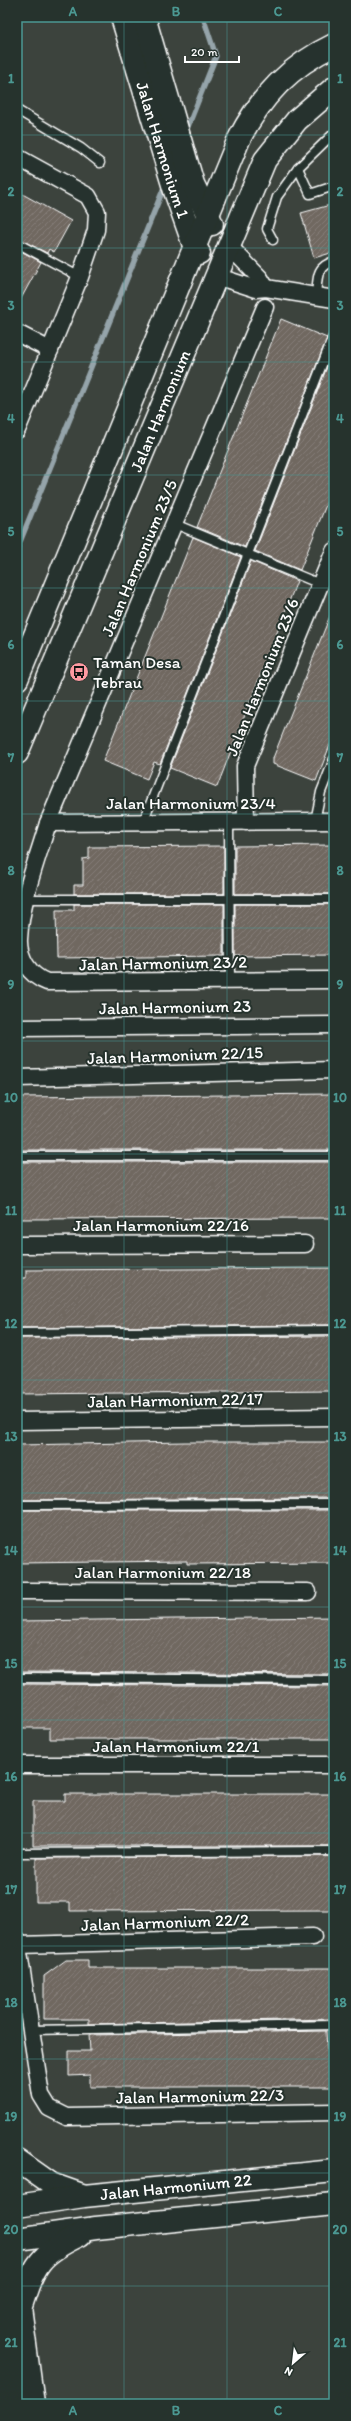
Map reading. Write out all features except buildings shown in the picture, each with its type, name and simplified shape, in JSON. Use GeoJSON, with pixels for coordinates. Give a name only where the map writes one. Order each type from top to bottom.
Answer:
{"type":"FeatureCollection","features":[{"type":"Feature","properties":{"kind":"main road","name":"Jalan Harmonium 1"},"geometry":{"type":"LineString","coordinates":[[122,17],[174,189],[195,248],[216,276]]}},
{"type":"Feature","properties":{"kind":"main road","name":"Jalan Harmonium 1"},"geometry":{"type":"LineString","coordinates":[[144,17],[193,184],[208,218],[229,246]]}},
{"type":"Feature","properties":{"kind":"main road","name":"Jalan Harmonium"},"geometry":{"type":"LineString","coordinates":[[17,679],[208,218],[233,152],[253,112],[288,74],[317,53],[334,45]]}},
{"type":"Feature","properties":{"kind":"main road","name":"Jalan Harmonium"},"geometry":{"type":"LineString","coordinates":[[17,754],[216,276],[266,160],[297,120],[334,88]]}},
{"type":"Feature","properties":{"kind":"main road"},"geometry":{"type":"LineString","coordinates":[[17,2160],[51,2184],[84,2196]]}},
{"type":"Feature","properties":{"kind":"main road","name":"Jalan Harmonium 22"},"geometry":{"type":"LineString","coordinates":[[17,2206],[84,2196],[334,2171]]}},
{"type":"Feature","properties":{"kind":"main road","name":"Jalan Harmonium 22"},"geometry":{"type":"LineString","coordinates":[[17,2239],[96,2228],[334,2204]]}},
{"type":"Feature","properties":{"kind":"main road"},"geometry":{"type":"LineString","coordinates":[[20,2308],[36,2265],[59,2245],[96,2228]]}},
{"type":"Feature","properties":{"kind":"main road"},"geometry":{"type":"LineString","coordinates":[[17,2285],[32,2404]]}},
{"type":"Feature","properties":{"kind":"street"},"geometry":{"type":"LineString","coordinates":[[17,157],[88,196],[97,212],[96,230],[80,277],[17,430]]}},
{"type":"Feature","properties":{"kind":"street"},"geometry":{"type":"LineString","coordinates":[[229,246],[260,278],[266,288]]}},
{"type":"Feature","properties":{"kind":"street"},"geometry":{"type":"LineString","coordinates":[[216,276],[256,289],[266,288],[334,299]]}},
{"type":"Feature","properties":{"kind":"street","name":"Jalan Harmonium 23/5"},"geometry":{"type":"LineString","coordinates":[[18,940],[25,899],[48,823],[265,307]]}},
{"type":"Feature","properties":{"kind":"street"},"geometry":{"type":"LineString","coordinates":[[17,333],[50,350]]}},
{"type":"Feature","properties":{"kind":"street","name":"Jalan Harmonium 23/6"},"geometry":{"type":"LineString","coordinates":[[246,822],[245,766],[334,551]]}},
{"type":"Feature","properties":{"kind":"street","name":"Jalan Harmonium 23/4"},"geometry":{"type":"LineString","coordinates":[[48,823],[334,821]]}},
{"type":"Feature","properties":{"kind":"street","name":"Jalan Harmonium 23/2"},"geometry":{"type":"LineString","coordinates":[[18,940],[27,967],[39,979],[47,982],[230,982],[334,980]]}},
{"type":"Feature","properties":{"kind":"street","name":"Jalan Harmonium 23"},"geometry":{"type":"LineString","coordinates":[[17,1028],[334,1025]]}},
{"type":"Feature","properties":{"kind":"street","name":"Jalan Harmonium 22/15"},"geometry":{"type":"LineString","coordinates":[[17,1078],[334,1070]]}},
{"type":"Feature","properties":{"kind":"street","name":"Jalan Harmonium 22/16"},"geometry":{"type":"LineString","coordinates":[[17,1245],[305,1244]]}},
{"type":"Feature","properties":{"kind":"street","name":"Jalan Harmonium 22/17"},"geometry":{"type":"LineString","coordinates":[[17,1421],[334,1417]]}},
{"type":"Feature","properties":{"kind":"street","name":"Jalan Harmonium 22/18"},"geometry":{"type":"LineString","coordinates":[[17,1591],[308,1592]]}},
{"type":"Feature","properties":{"kind":"street","name":"Jalan Harmonium 22/1"},"geometry":{"type":"LineString","coordinates":[[17,1765],[334,1766]]}},
{"type":"Feature","properties":{"kind":"street","name":"Jalan Harmonium 22/2"},"geometry":{"type":"LineString","coordinates":[[17,1942],[313,1937]]}},
{"type":"Feature","properties":{"kind":"street"},"geometry":{"type":"LineString","coordinates":[[17,1942],[29,2030]]}},
{"type":"Feature","properties":{"kind":"street","name":"Jalan Harmonium 22/3"},"geometry":{"type":"LineString","coordinates":[[29,2030],[41,2095],[49,2108],[67,2117],[334,2112]]}},
{"type":"Feature","properties":{"kind":"lane"},"geometry":{"type":"LineString","coordinates":[[17,110],[81,148],[100,163]]}},
{"type":"Feature","properties":{"kind":"lane"},"geometry":{"type":"LineString","coordinates":[[273,240],[268,229],[277,197],[298,168],[334,133]]}},
{"type":"Feature","properties":{"kind":"lane"},"geometry":{"type":"LineString","coordinates":[[298,168],[310,194],[334,186]]}},
{"type":"Feature","properties":{"kind":"lane"},"geometry":{"type":"LineString","coordinates":[[17,243],[80,277]]}},
{"type":"Feature","properties":{"kind":"lane"},"geometry":{"type":"LineString","coordinates":[[316,296],[320,269],[323,265],[334,261]]}},
{"type":"Feature","properties":{"kind":"lane"},"geometry":{"type":"LineString","coordinates":[[143,822],[334,334]]}},
{"type":"Feature","properties":{"kind":"lane"},"geometry":{"type":"LineString","coordinates":[[175,524],[320,584]]}},
{"type":"Feature","properties":{"kind":"lane"},"geometry":{"type":"LineString","coordinates":[[314,821],[321,792],[334,759]]}},
{"type":"Feature","properties":{"kind":"lane"},"geometry":{"type":"LineString","coordinates":[[229,822],[230,982]]}},
{"type":"Feature","properties":{"kind":"lane"},"geometry":{"type":"LineString","coordinates":[[25,899],[334,899]]}},
{"type":"Feature","properties":{"kind":"lane"},"geometry":{"type":"LineString","coordinates":[[17,1156],[334,1156]]}},
{"type":"Feature","properties":{"kind":"lane"},"geometry":{"type":"LineString","coordinates":[[17,1333],[334,1330]]}},
{"type":"Feature","properties":{"kind":"lane"},"geometry":{"type":"LineString","coordinates":[[17,1506],[334,1504]]}},
{"type":"Feature","properties":{"kind":"lane"},"geometry":{"type":"LineString","coordinates":[[17,1678],[334,1680]]}},
{"type":"Feature","properties":{"kind":"lane"},"geometry":{"type":"LineString","coordinates":[[17,1853],[334,1851]]}},
{"type":"Feature","properties":{"kind":"lane"},"geometry":{"type":"LineString","coordinates":[[29,2030],[334,2025]]}},
{"type":"Feature","properties":{"kind":"waterway"},"geometry":{"type":"LineString","coordinates":[[185,134],[216,56],[203,17]]}},
{"type":"Feature","properties":{"kind":"waterway"},"geometry":{"type":"LineString","coordinates":[[17,549],[165,185]]}},
{"type":"Feature","properties":{"kind":"place","name":"Taman Desa Tebrau"},"geometry":{"type":"Point","coordinates":[79,672]}}]}
